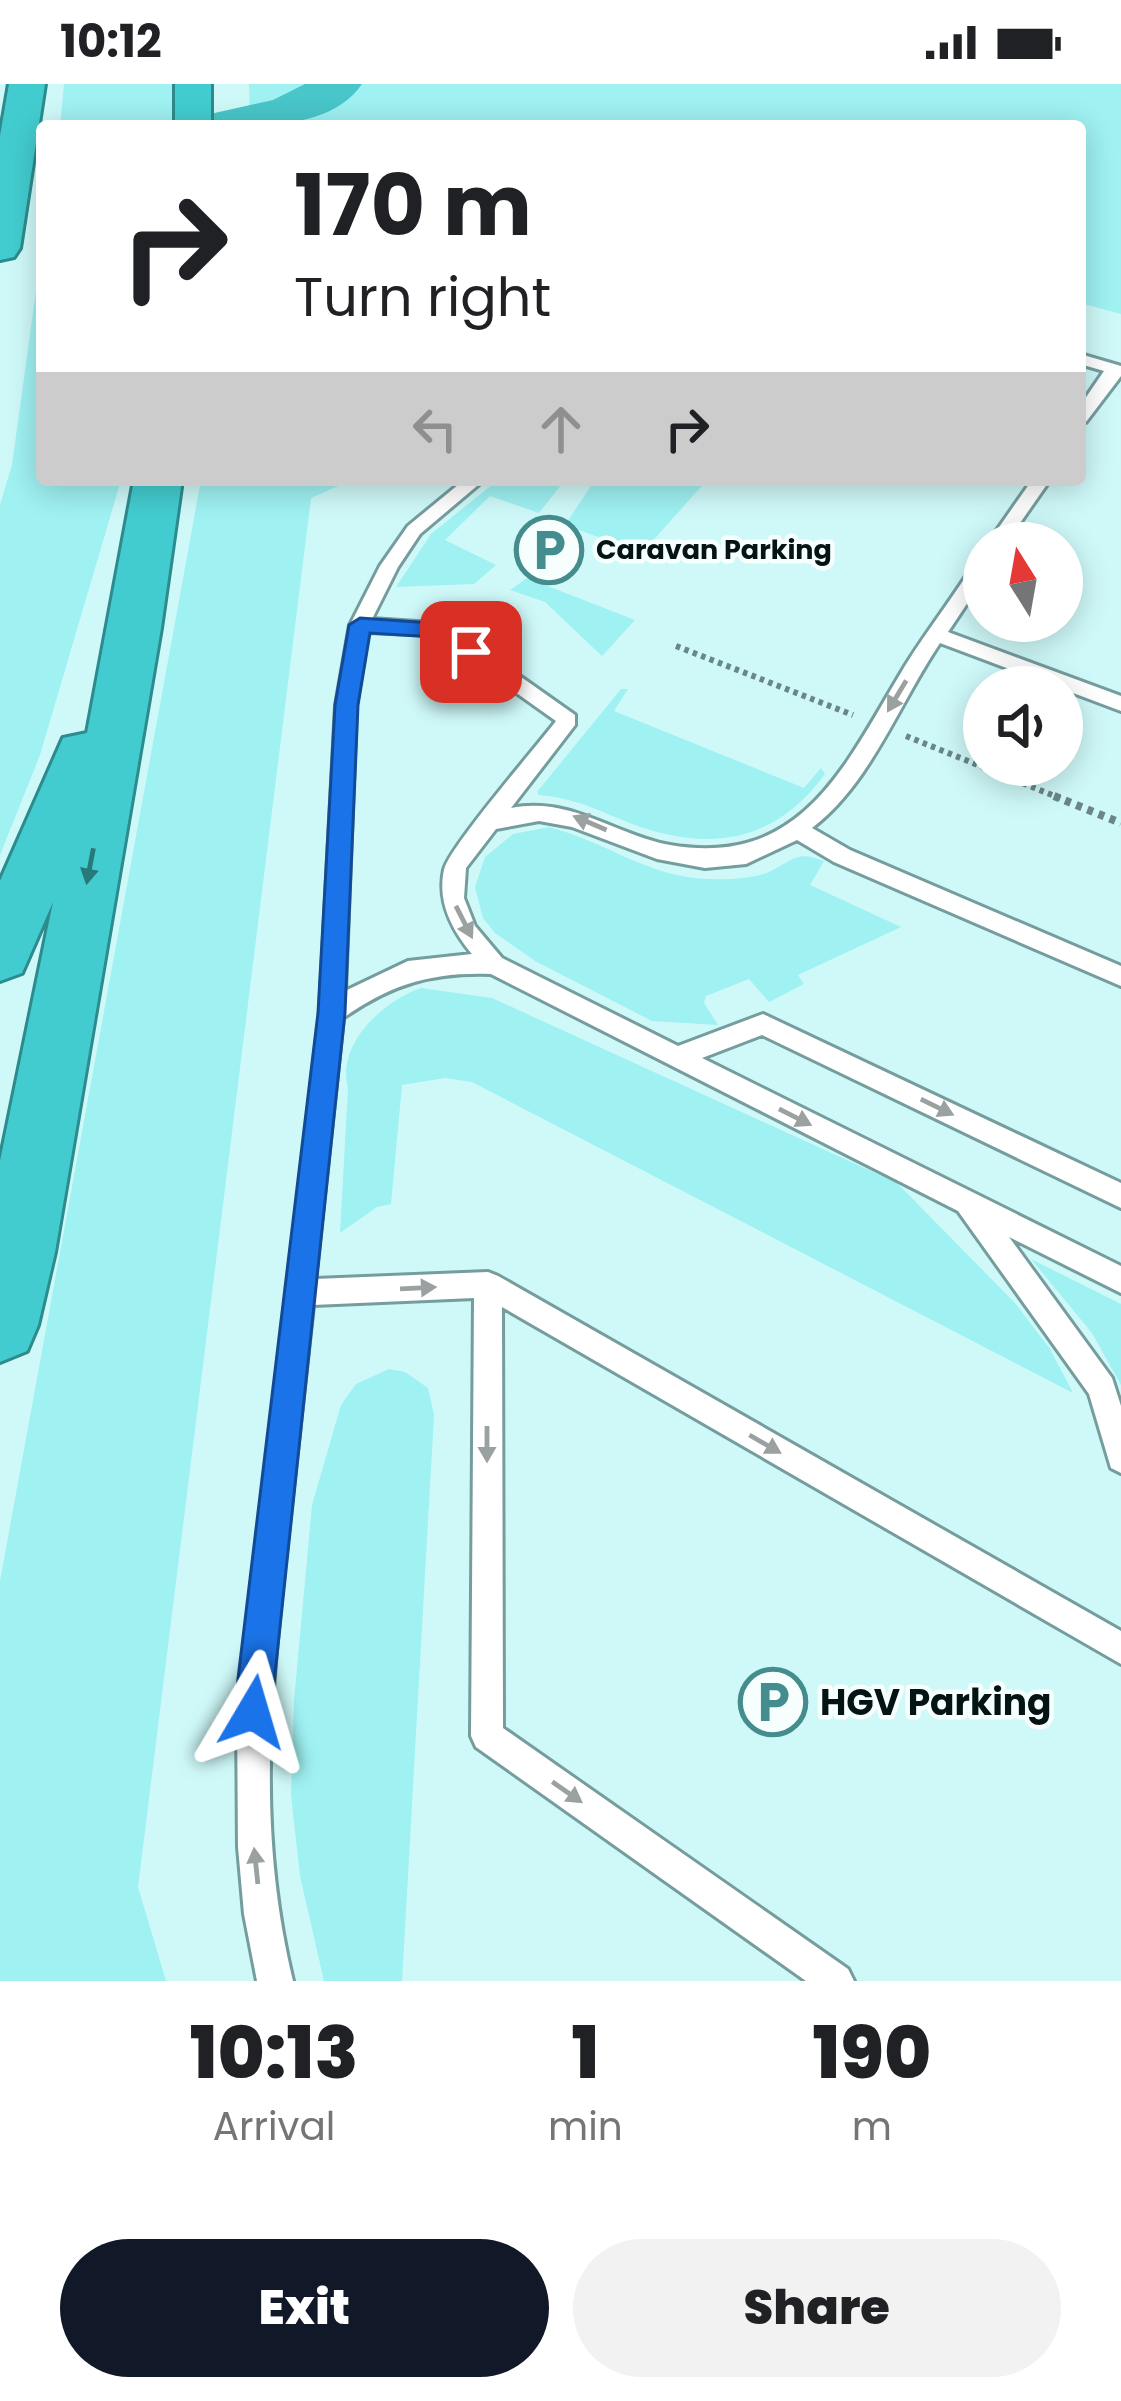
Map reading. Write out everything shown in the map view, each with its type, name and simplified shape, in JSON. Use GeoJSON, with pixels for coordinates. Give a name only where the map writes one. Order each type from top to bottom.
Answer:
{"type":"FeatureCollection","features":[{"type":"Feature","properties":{"kind":"highway"},"geometry":{"type":"LineString","coordinates":[[0,248],[27,84]]}},
{"type":"Feature","properties":{"kind":"highway"},"geometry":{"type":"LineString","coordinates":[[193,84],[193,120]]}},
{"type":"Feature","properties":{"kind":"highway"},"geometry":{"type":"LineString","coordinates":[[0,1325],[18,1252],[135,628],[157,486]]}},
{"type":"Feature","properties":{"kind":"highway"},"geometry":{"type":"LineString","coordinates":[[0,955],[135,628]]}},
{"type":"Feature","properties":{"kind":"lane"},"geometry":{"type":"LineString","coordinates":[[1086,361],[1117,370],[1086,410]]}},
{"type":"Feature","properties":{"kind":"lane"},"geometry":{"type":"LineString","coordinates":[[275,1981],[264,1937],[251,1824],[253,1712],[332,1013],[346,705],[360,625],[388,566],[414,530],[468,486]]}},
{"type":"Feature","properties":{"kind":"lane"},"geometry":{"type":"LineString","coordinates":[[1011,522],[1036,486]]}},
{"type":"Feature","properties":{"kind":"lane"},"geometry":{"type":"LineString","coordinates":[[492,822],[542,811],[571,814],[653,850],[687,858],[740,856],[801,832],[853,770],[963,595]]}},
{"type":"Feature","properties":{"kind":"lane"},"geometry":{"type":"LineString","coordinates":[[360,625],[439,629],[568,720],[455,866],[453,898],[466,931],[494,965]]}},
{"type":"Feature","properties":{"kind":"lane"},"geometry":{"type":"LineString","coordinates":[[937,635],[1121,704]]}},
{"type":"Feature","properties":{"kind":"lane"},"geometry":{"type":"LineString","coordinates":[[801,832],[842,856],[1121,976]]}},
{"type":"Feature","properties":{"kind":"lane"},"geometry":{"type":"LineString","coordinates":[[332,1013],[381,980],[412,966],[494,965],[1121,1280]]}},
{"type":"Feature","properties":{"kind":"lane"},"geometry":{"type":"LineString","coordinates":[[676,1057],[763,1024],[1121,1196]]}},
{"type":"Feature","properties":{"kind":"lane"},"geometry":{"type":"LineString","coordinates":[[967,1202],[1102,1388],[1121,1458]]}},
{"type":"Feature","properties":{"kind":"lane"},"geometry":{"type":"LineString","coordinates":[[301,1293],[488,1285],[1121,1648]]}},
{"type":"Feature","properties":{"kind":"lane"},"geometry":{"type":"LineString","coordinates":[[488,1285],[487,1736],[836,1981]]}},
{"type":"Feature","properties":{"kind":"shaded area"},"geometry":{"type":"Polygon","coordinates":[[[64,84],[172,84],[172,120],[61,120],[64,84]]]}},
{"type":"Feature","properties":{"kind":"shaded area"},"geometry":{"type":"Polygon","coordinates":[[[249,84],[1121,84],[1121,314],[1086,305],[1086,120],[250,120],[249,84]]]}},
{"type":"Feature","properties":{"kind":"shaded area"},"geometry":{"type":"Polygon","coordinates":[[[311,88],[321,102],[293,120],[205,120],[311,88]]]}},
{"type":"Feature","properties":{"kind":"shaded area"},"geometry":{"type":"Polygon","coordinates":[[[36,291],[36,486],[119,486],[40,755],[0,855],[0,505],[12,465],[36,291]]]}},
{"type":"Feature","properties":{"kind":"shaded area"},"geometry":{"type":"Polygon","coordinates":[[[200,486],[338,486],[311,498],[138,1887],[166,1981],[0,1981],[0,1581],[200,486]]]}},
{"type":"Feature","properties":{"kind":"shaded area"},"geometry":{"type":"Polygon","coordinates":[[[491,486],[560,486],[539,513],[490,496],[445,540],[496,565],[474,584],[396,587],[431,534],[491,486]]]}},
{"type":"Feature","properties":{"kind":"shaded area"},"geometry":{"type":"Polygon","coordinates":[[[591,486],[702,486],[649,545],[629,548],[565,525],[591,486]]]}},
{"type":"Feature","properties":{"kind":"shaded area"},"geometry":{"type":"Polygon","coordinates":[[[527,578],[635,620],[602,656],[545,602],[510,590],[527,578]]]}},
{"type":"Feature","properties":{"kind":"shaded area"},"geometry":{"type":"Polygon","coordinates":[[[621,689],[628,689],[614,711],[804,788],[821,768],[825,774],[784,815],[761,828],[711,839],[656,832],[574,801],[539,795],[621,689]]]}},
{"type":"Feature","properties":{"kind":"shaded area"},"geometry":{"type":"Polygon","coordinates":[[[549,827],[687,877],[751,877],[808,856],[824,861],[810,885],[901,927],[798,975],[804,984],[769,1002],[749,979],[706,996],[704,1003],[718,1025],[652,1021],[535,961],[495,933],[483,918],[475,887],[485,857],[513,834],[549,827]]]}},
{"type":"Feature","properties":{"kind":"shaded area"},"geometry":{"type":"Polygon","coordinates":[[[421,988],[492,998],[897,1183],[1015,1303],[1050,1349],[1073,1393],[472,1082],[445,1078],[402,1085],[391,1204],[377,1207],[340,1233],[349,1055],[378,1013],[421,988]]]}},
{"type":"Feature","properties":{"kind":"shaded area"},"geometry":{"type":"Polygon","coordinates":[[[1031,1259],[1121,1304],[1121,1385],[1092,1333],[1031,1259]]]}},
{"type":"Feature","properties":{"kind":"shaded area"},"geometry":{"type":"Polygon","coordinates":[[[389,1369],[405,1372],[428,1388],[434,1415],[402,1981],[324,1981],[300,1876],[291,1795],[294,1701],[312,1505],[341,1405],[356,1384],[389,1369]]]}},
{"type":"Feature","properties":{"kind":"waterway"},"geometry":{"type":"LineString","coordinates":[[245,120],[287,111],[340,84]]}},
{"type":"Feature","properties":{"kind":"place","name":"Caravan Parking"},"geometry":{"type":"Point","coordinates":[549,550]}},
{"type":"Feature","properties":{"kind":"place","name":"HGV Parking"},"geometry":{"type":"Point","coordinates":[773,1702]}},
{"type":"Feature","properties":{"kind":"route"},"geometry":{"type":"LineString","coordinates":[[253,1712],[332,1013],[346,705],[360,625],[439,629],[471,652]]}}]}
